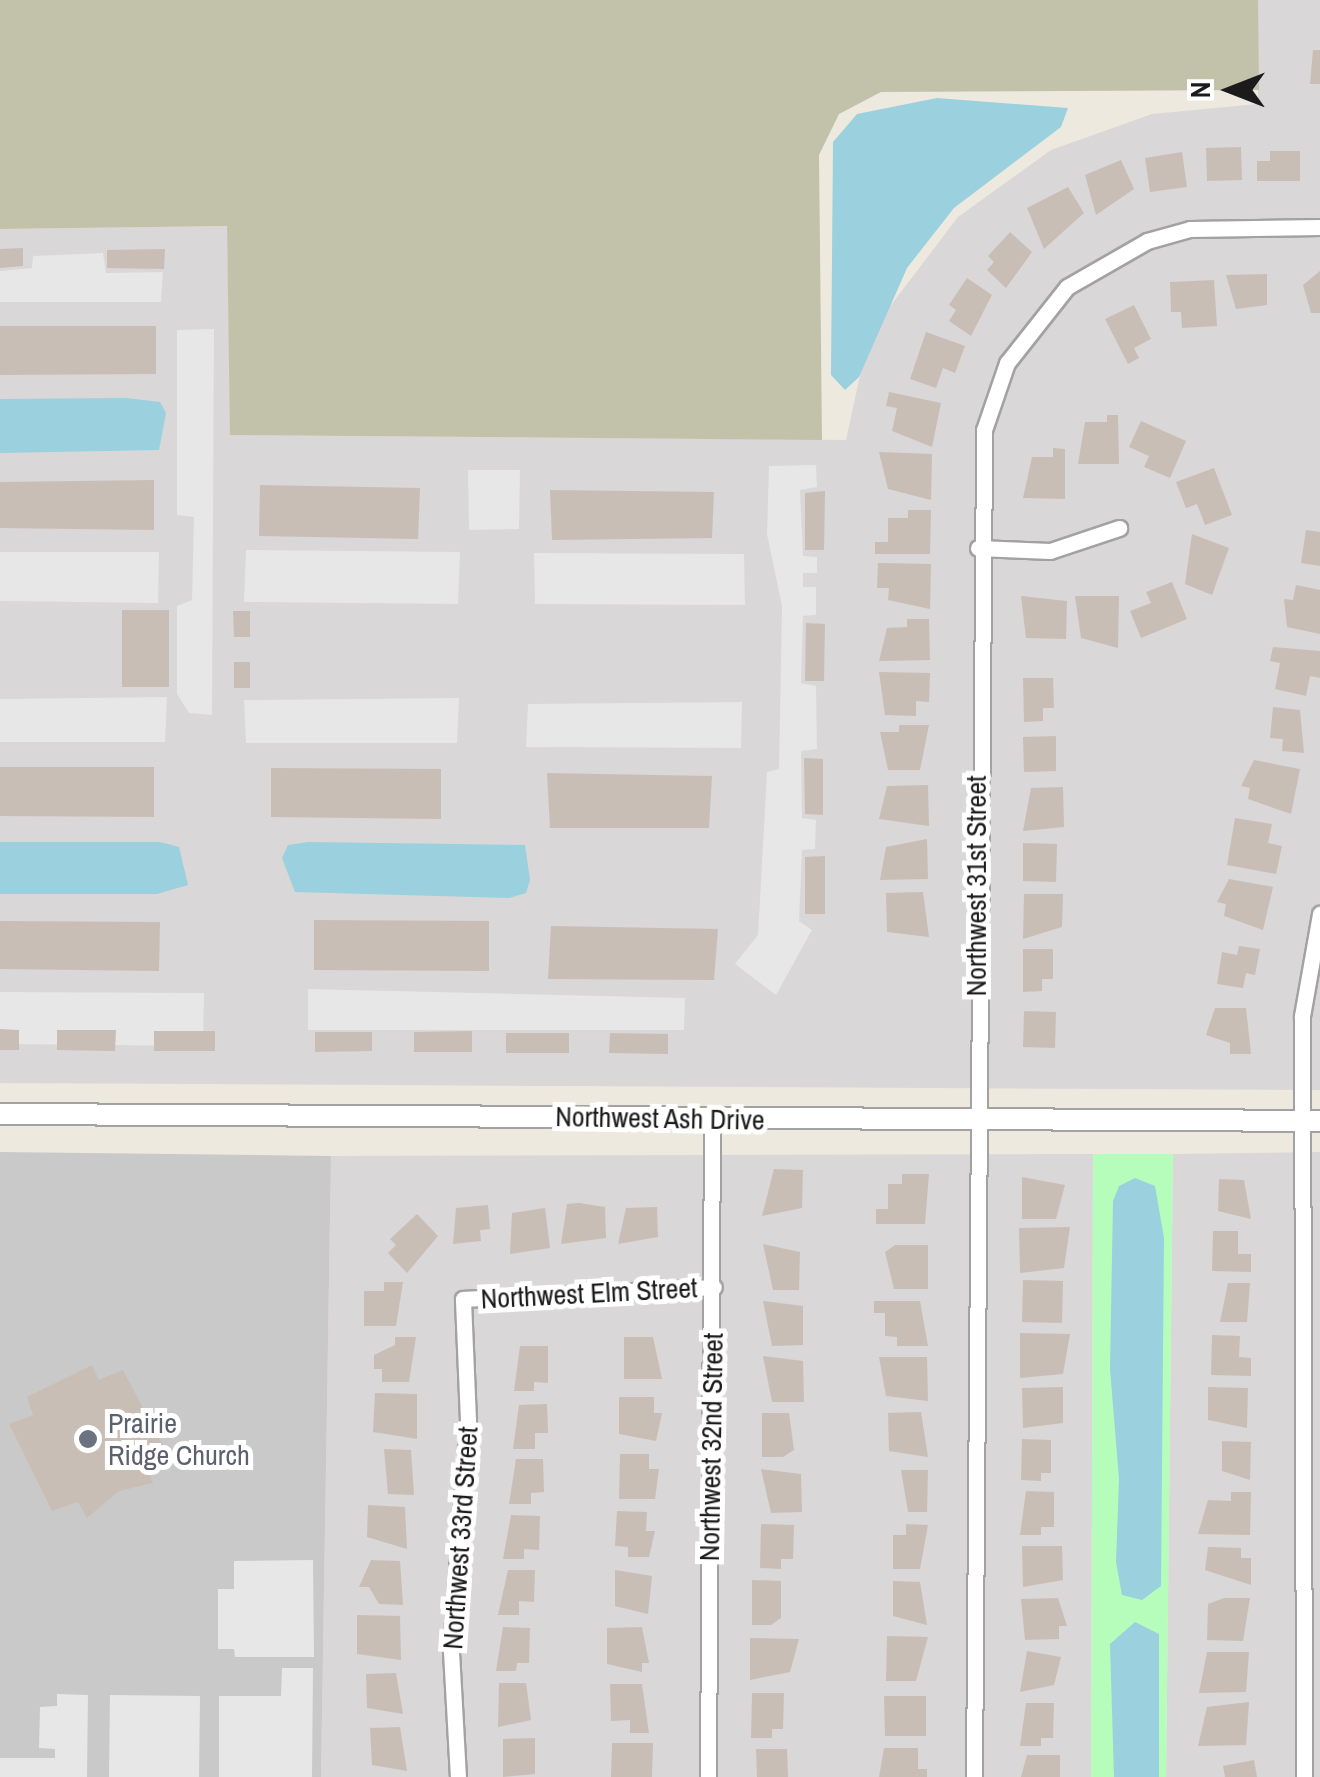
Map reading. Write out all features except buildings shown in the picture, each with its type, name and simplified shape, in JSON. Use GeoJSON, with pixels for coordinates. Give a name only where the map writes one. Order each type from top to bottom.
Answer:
{"type":"FeatureCollection","features":[{"type":"Feature","properties":{"kind":"street","name":"Northwest 31st Street"},"geometry":{"type":"LineString","coordinates":[[974,1777],[978,548],[984,430],[1007,362],[1066,286],[1147,242],[1190,228],[1320,227]]}},
{"type":"Feature","properties":{"kind":"street"},"geometry":{"type":"LineString","coordinates":[[978,548],[1050,551],[1118,528]]}},
{"type":"Feature","properties":{"kind":"street"},"geometry":{"type":"LineString","coordinates":[[1304,1777],[1311,1121],[1302,1016],[1320,914]]}},
{"type":"Feature","properties":{"kind":"street","name":"Northwest Ash Drive"},"geometry":{"type":"LineString","coordinates":[[0,1114],[1311,1121]]}},
{"type":"Feature","properties":{"kind":"street","name":"Northwest 32nd Street"},"geometry":{"type":"LineString","coordinates":[[708,1777],[703,1653],[715,1464],[712,1118]]}},
{"type":"Feature","properties":{"kind":"street","name":"Northwest Elm Street"},"geometry":{"type":"LineString","coordinates":[[464,1299],[714,1287]]}},
{"type":"Feature","properties":{"kind":"street","name":"Northwest 33rd Street"},"geometry":{"type":"LineString","coordinates":[[458,1777],[451,1650],[468,1420],[464,1299]]}},
{"type":"Feature","properties":{"kind":"shaded area"},"geometry":{"type":"Polygon","coordinates":[[[0,0],[1258,0],[1259,90],[881,92],[839,114],[819,155],[822,440],[230,435],[227,226],[0,229],[0,0]]]}},
{"type":"Feature","properties":{"kind":"shaded area"},"geometry":{"type":"Polygon","coordinates":[[[1258,0],[1320,0],[1320,1090],[0,1083],[0,229],[227,226],[231,435],[846,440],[869,334],[958,217],[1051,150],[1152,114],[1258,104],[1258,0]]]}},
{"type":"Feature","properties":{"kind":"shaded area"},"geometry":{"type":"Polygon","coordinates":[[[103,253],[106,273],[163,272],[161,302],[0,302],[0,271],[32,268],[33,256],[103,253]]]}},
{"type":"Feature","properties":{"kind":"shaded area"},"geometry":{"type":"Polygon","coordinates":[[[214,329],[212,715],[189,713],[177,694],[177,606],[192,600],[194,517],[177,515],[177,330],[214,329]]]}},
{"type":"Feature","properties":{"kind":"shaded area"},"geometry":{"type":"Polygon","coordinates":[[[816,465],[817,487],[800,490],[803,556],[817,557],[817,573],[803,573],[803,587],[816,587],[816,615],[803,616],[801,683],[816,686],[817,749],[801,751],[802,818],[816,820],[815,849],[802,850],[799,921],[812,930],[776,995],[735,964],[758,935],[767,772],[779,769],[782,606],[767,534],[769,466],[816,465]]]}},
{"type":"Feature","properties":{"kind":"shaded area"},"geometry":{"type":"Polygon","coordinates":[[[468,470],[520,470],[519,529],[469,530],[468,470]]]}},
{"type":"Feature","properties":{"kind":"shaded area"},"geometry":{"type":"Polygon","coordinates":[[[246,550],[460,552],[458,604],[244,602],[246,550]]]}},
{"type":"Feature","properties":{"kind":"shaded area"},"geometry":{"type":"Polygon","coordinates":[[[0,552],[159,552],[158,603],[0,601],[0,552]]]}},
{"type":"Feature","properties":{"kind":"shaded area"},"geometry":{"type":"Polygon","coordinates":[[[534,553],[744,554],[745,605],[535,604],[534,553]]]}},
{"type":"Feature","properties":{"kind":"shaded area"},"geometry":{"type":"Polygon","coordinates":[[[167,697],[165,742],[0,742],[0,699],[167,697]]]}},
{"type":"Feature","properties":{"kind":"shaded area"},"geometry":{"type":"Polygon","coordinates":[[[459,698],[457,743],[246,743],[244,700],[459,698]]]}},
{"type":"Feature","properties":{"kind":"shaded area"},"geometry":{"type":"Polygon","coordinates":[[[742,702],[741,748],[526,747],[528,704],[742,702]]]}},
{"type":"Feature","properties":{"kind":"shaded area"},"geometry":{"type":"Polygon","coordinates":[[[308,989],[685,998],[684,1030],[308,1030],[308,989]]]}},
{"type":"Feature","properties":{"kind":"shaded area"},"geometry":{"type":"Polygon","coordinates":[[[0,992],[204,993],[203,1046],[0,1044],[0,992]]]}},
{"type":"Feature","properties":{"kind":"shaded area"},"geometry":{"type":"Polygon","coordinates":[[[0,1152],[331,1156],[321,1777],[0,1777],[0,1152]]]}},
{"type":"Feature","properties":{"kind":"shaded area"},"geometry":{"type":"Polygon","coordinates":[[[1320,1152],[1320,1777],[1166,1777],[1173,1154],[1320,1152]]]}},
{"type":"Feature","properties":{"kind":"shaded area"},"geometry":{"type":"Polygon","coordinates":[[[1093,1154],[1091,1777],[321,1777],[331,1156],[1093,1154]]]}},
{"type":"Feature","properties":{"kind":"shaded area"},"geometry":{"type":"Polygon","coordinates":[[[313,1560],[314,1657],[235,1657],[234,1649],[218,1649],[218,1589],[234,1589],[234,1561],[313,1560]]]}},
{"type":"Feature","properties":{"kind":"shaded area"},"geometry":{"type":"Polygon","coordinates":[[[282,1668],[313,1668],[312,1777],[219,1777],[219,1696],[281,1696],[282,1668]]]}},
{"type":"Feature","properties":{"kind":"shaded area"},"geometry":{"type":"Polygon","coordinates":[[[57,1694],[88,1695],[87,1777],[0,1777],[0,1758],[55,1758],[55,1749],[39,1748],[40,1707],[57,1706],[57,1694]]]}},
{"type":"Feature","properties":{"kind":"shaded area"},"geometry":{"type":"Polygon","coordinates":[[[110,1695],[200,1696],[199,1777],[109,1777],[110,1695]]]}},
{"type":"Feature","properties":{"kind":"green space"},"geometry":{"type":"Polygon","coordinates":[[[1093,1154],[1173,1154],[1166,1777],[1091,1777],[1093,1154]]]}},
{"type":"Feature","properties":{"kind":"water"},"geometry":{"type":"Polygon","coordinates":[[[937,98],[1068,108],[1061,127],[954,208],[907,268],[859,377],[845,390],[831,375],[833,142],[857,114],[937,98]]]}},
{"type":"Feature","properties":{"kind":"water"},"geometry":{"type":"Polygon","coordinates":[[[126,398],[160,402],[166,413],[159,450],[0,453],[0,399],[126,398]]]}},
{"type":"Feature","properties":{"kind":"water"},"geometry":{"type":"Polygon","coordinates":[[[0,842],[160,842],[179,847],[188,885],[157,894],[0,894],[0,842]]]}},
{"type":"Feature","properties":{"kind":"water"},"geometry":{"type":"Polygon","coordinates":[[[288,845],[525,845],[530,880],[526,893],[509,898],[295,892],[282,858],[288,845]]]}},
{"type":"Feature","properties":{"kind":"water"},"geometry":{"type":"Polygon","coordinates":[[[1135,1178],[1155,1186],[1164,1238],[1161,1586],[1142,1600],[1122,1595],[1116,1562],[1119,1479],[1110,1369],[1113,1201],[1119,1186],[1135,1178]]]}},
{"type":"Feature","properties":{"kind":"water"},"geometry":{"type":"Polygon","coordinates":[[[1135,1622],[1159,1634],[1159,1777],[1114,1777],[1110,1644],[1135,1622]]]}},
{"type":"Feature","properties":{"kind":"place","name":"Prairie Ridge Church"},"geometry":{"type":"Point","coordinates":[88,1439]}}]}
